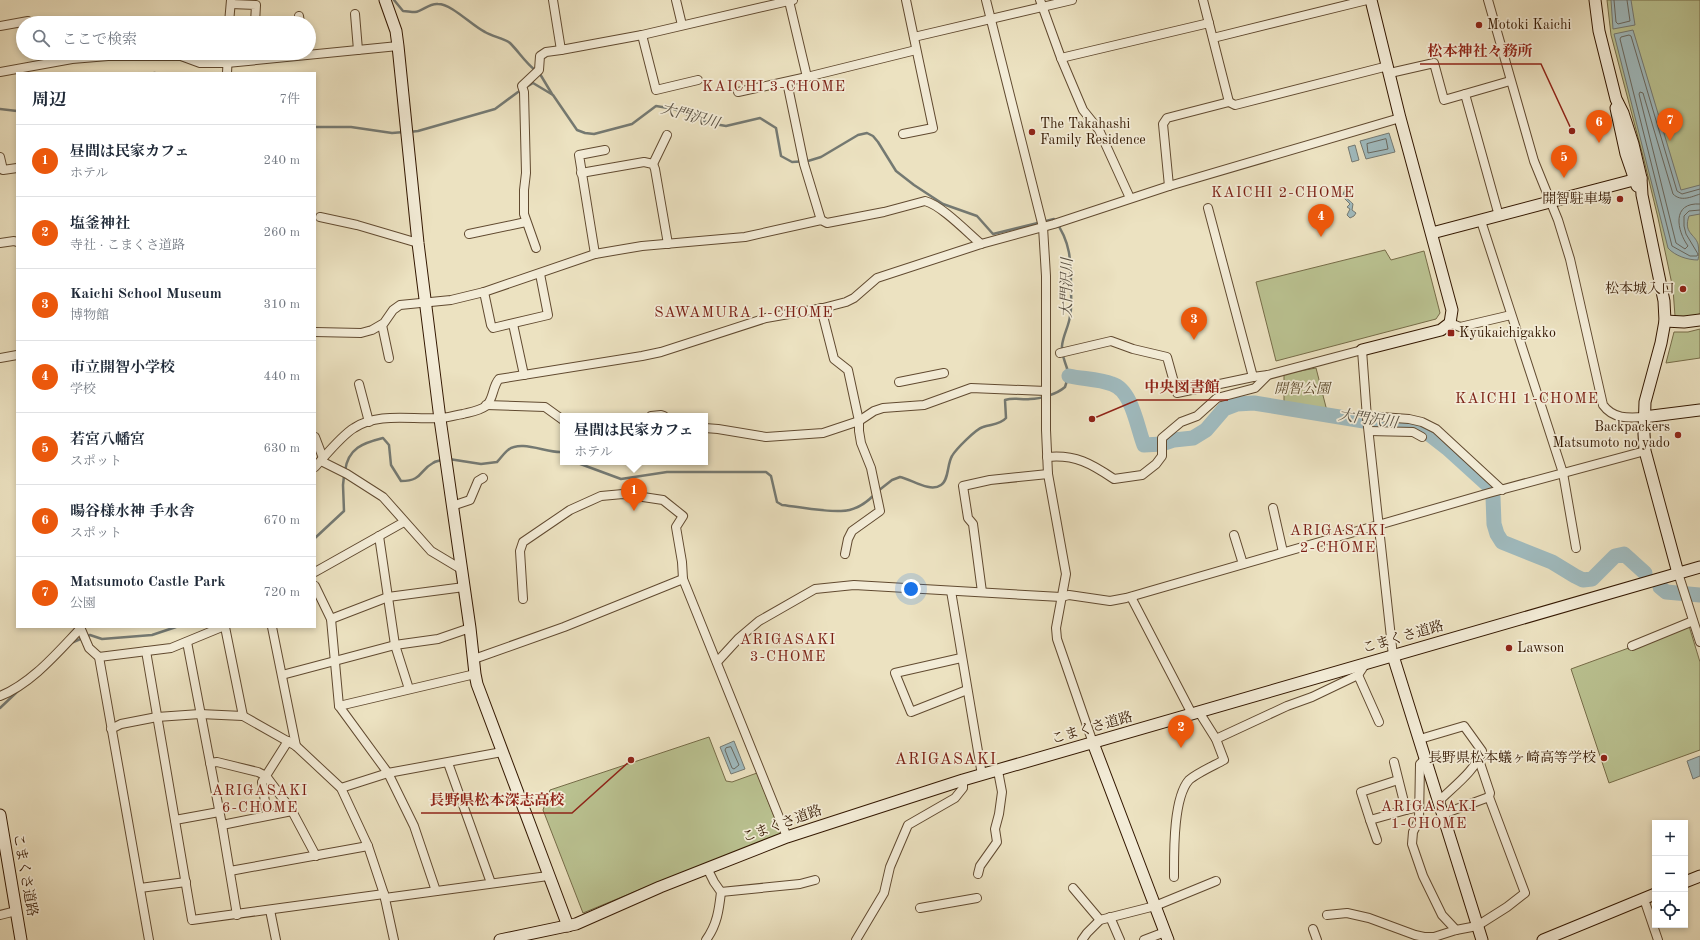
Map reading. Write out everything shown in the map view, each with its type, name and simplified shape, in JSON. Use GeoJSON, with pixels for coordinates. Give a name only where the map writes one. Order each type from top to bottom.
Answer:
{"type":"FeatureCollection","features":[{"type":"Feature","properties":{"kind":"street"},"geometry":{"type":"LineString","coordinates":[[385,0],[396,31],[398,46],[418,243],[440,418],[470,628],[476,684],[568,926]]}},
{"type":"Feature","properties":{"kind":"street"},"geometry":{"type":"LineString","coordinates":[[553,0],[561,50]]}},
{"type":"Feature","properties":{"kind":"street"},"geometry":{"type":"LineString","coordinates":[[676,0],[682,25]]}},
{"type":"Feature","properties":{"kind":"street"},"geometry":{"type":"LineString","coordinates":[[536,248],[524,214],[526,173],[522,86],[539,70],[540,56],[546,52],[642,34],[791,0],[807,77]]}},
{"type":"Feature","properties":{"kind":"street"},"geometry":{"type":"LineString","coordinates":[[903,134],[933,128],[906,0]]}},
{"type":"Feature","properties":{"kind":"street"},"geometry":{"type":"LineString","coordinates":[[986,0],[1042,223],[1046,276],[1048,474],[1066,574],[1056,628],[1057,639],[1093,743],[1166,936],[1144,940]]}},
{"type":"Feature","properties":{"kind":"street"},"geometry":{"type":"LineString","coordinates":[[914,37],[990,19],[1041,3],[1072,0]]}},
{"type":"Feature","properties":{"kind":"street"},"geometry":{"type":"LineString","coordinates":[[1203,0],[1229,102]]}},
{"type":"Feature","properties":{"kind":"street"},"geometry":{"type":"LineString","coordinates":[[1213,38],[1367,0]]}},
{"type":"Feature","properties":{"kind":"street"},"geometry":{"type":"LineString","coordinates":[[1062,353],[1111,341],[1133,349],[1167,356],[1177,393],[1268,375],[1441,330],[1450,323],[1452,310],[1400,118],[1371,0]]}},
{"type":"Feature","properties":{"kind":"street"},"geometry":{"type":"LineString","coordinates":[[1488,0],[1534,161],[1558,220],[1570,259],[1604,405],[1608,411],[1614,415],[1644,417],[1700,410]]}},
{"type":"Feature","properties":{"kind":"street"},"geometry":{"type":"LineString","coordinates":[[1595,0],[1599,31],[1616,99],[1623,113],[1633,144],[1638,178],[1664,301],[1665,321],[1661,343],[1645,402],[1645,451],[1678,573],[1700,642]]}},
{"type":"Feature","properties":{"kind":"street"},"geometry":{"type":"LineString","coordinates":[[230,16],[231,2],[256,5],[255,16]]}},
{"type":"Feature","properties":{"kind":"street"},"geometry":{"type":"LineString","coordinates":[[1041,3],[1061,58],[1083,110],[1099,130],[1130,198]]}},
{"type":"Feature","properties":{"kind":"street"},"geometry":{"type":"LineString","coordinates":[[355,14],[358,50]]}},
{"type":"Feature","properties":{"kind":"street"},"geometry":{"type":"LineString","coordinates":[[1061,58],[1209,23]]}},
{"type":"Feature","properties":{"kind":"street"},"geometry":{"type":"LineString","coordinates":[[0,26],[16,24]]}},
{"type":"Feature","properties":{"kind":"street"},"geometry":{"type":"LineString","coordinates":[[642,34],[656,90],[698,80]]}},
{"type":"Feature","properties":{"kind":"street"},"geometry":{"type":"LineString","coordinates":[[316,53],[398,46]]}},
{"type":"Feature","properties":{"kind":"street"},"geometry":{"type":"LineString","coordinates":[[738,92],[788,82],[916,50]]}},
{"type":"Feature","properties":{"kind":"street"},"geometry":{"type":"LineString","coordinates":[[0,72],[66,60]]}},
{"type":"Feature","properties":{"kind":"street"},"geometry":{"type":"LineString","coordinates":[[192,60],[200,63],[227,63],[240,60]]}},
{"type":"Feature","properties":{"kind":"street"},"geometry":{"type":"LineString","coordinates":[[227,60],[227,72]]}},
{"type":"Feature","properties":{"kind":"street"},"geometry":{"type":"LineString","coordinates":[[1169,186],[1163,124],[1167,118],[1229,102],[1235,105],[1389,69],[1434,63],[1444,100],[1510,81]]}},
{"type":"Feature","properties":{"kind":"street"},"geometry":{"type":"LineString","coordinates":[[788,82],[804,161],[821,220]]}},
{"type":"Feature","properties":{"kind":"street"},"geometry":{"type":"LineString","coordinates":[[1465,94],[1499,216]]}},
{"type":"Feature","properties":{"kind":"street"},"geometry":{"type":"LineString","coordinates":[[320,462],[355,427],[369,422],[396,417],[440,418],[478,411],[491,400],[495,384],[499,379],[661,352],[766,318],[846,302],[854,298],[877,278],[1042,223],[1057,223],[1169,186],[1400,118]]}},
{"type":"Feature","properties":{"kind":"street"},"geometry":{"type":"LineString","coordinates":[[653,164],[667,135]]}},
{"type":"Feature","properties":{"kind":"street"},"geometry":{"type":"LineString","coordinates":[[595,254],[579,155],[605,150]]}},
{"type":"Feature","properties":{"kind":"street"},"geometry":{"type":"LineString","coordinates":[[0,157],[3,170],[16,168]]}},
{"type":"Feature","properties":{"kind":"street"},"geometry":{"type":"LineString","coordinates":[[581,173],[644,162],[653,164],[656,169],[668,244]]}},
{"type":"Feature","properties":{"kind":"street"},"geometry":{"type":"LineString","coordinates":[[1432,233],[1482,221],[1638,178]]}},
{"type":"Feature","properties":{"kind":"street"},"geometry":{"type":"LineString","coordinates":[[316,332],[361,333],[372,330],[382,325],[400,305],[451,300],[484,292],[595,254],[642,246],[745,237],[821,220],[827,223],[884,212],[925,201],[930,202],[941,210],[981,244]]}},
{"type":"Feature","properties":{"kind":"street"},"geometry":{"type":"LineString","coordinates":[[1208,208],[1253,377]]}},
{"type":"Feature","properties":{"kind":"street"},"geometry":{"type":"LineString","coordinates":[[320,217],[357,225],[418,243]]}},
{"type":"Feature","properties":{"kind":"street"},"geometry":{"type":"LineString","coordinates":[[1482,221],[1562,473],[1576,548]]}},
{"type":"Feature","properties":{"kind":"street"},"geometry":{"type":"LineString","coordinates":[[470,234],[526,222]]}},
{"type":"Feature","properties":{"kind":"street"},"geometry":{"type":"LineString","coordinates":[[0,243],[16,242]]}},
{"type":"Feature","properties":{"kind":"street"},"geometry":{"type":"LineString","coordinates":[[484,292],[491,325],[494,328],[548,315],[540,274]]}},
{"type":"Feature","properties":{"kind":"street"},"geometry":{"type":"LineString","coordinates":[[822,308],[834,359],[848,370],[859,421],[859,431],[871,468],[880,511],[852,531],[848,539],[845,554]]}},
{"type":"Feature","properties":{"kind":"street"},"geometry":{"type":"LineString","coordinates":[[1450,323],[1460,327],[1511,315]]}},
{"type":"Feature","properties":{"kind":"street"},"geometry":{"type":"LineString","coordinates":[[1665,321],[1684,322],[1700,320]]}},
{"type":"Feature","properties":{"kind":"street"},"geometry":{"type":"LineString","coordinates":[[513,324],[524,375]]}},
{"type":"Feature","properties":{"kind":"street"},"geometry":{"type":"LineString","coordinates":[[382,325],[389,358]]}},
{"type":"Feature","properties":{"kind":"street"},"geometry":{"type":"LineString","coordinates":[[1362,350],[1367,417],[1393,656],[1482,940]]}},
{"type":"Feature","properties":{"kind":"street"},"geometry":{"type":"LineString","coordinates":[[0,358],[16,355]]}},
{"type":"Feature","properties":{"kind":"street"},"geometry":{"type":"LineString","coordinates":[[899,382],[944,373]]}},
{"type":"Feature","properties":{"kind":"street"},"geometry":{"type":"LineString","coordinates":[[1047,457],[1061,455],[1076,458],[1093,464],[1114,479],[1142,475],[1156,464],[1162,456],[1162,438],[1181,422],[1197,416],[1216,398],[1255,388],[1268,375]]}},
{"type":"Feature","properties":{"kind":"street"},"geometry":{"type":"LineString","coordinates":[[359,384],[369,422]]}},
{"type":"Feature","properties":{"kind":"street"},"geometry":{"type":"LineString","coordinates":[[708,428],[766,437],[823,433],[859,421],[874,411],[883,408],[924,405],[971,388],[1046,394]]}},
{"type":"Feature","properties":{"kind":"street"},"geometry":{"type":"LineString","coordinates":[[486,405],[545,407],[560,418]]}},
{"type":"Feature","properties":{"kind":"street"},"geometry":{"type":"LineString","coordinates":[[1367,417],[1408,419],[1422,422],[1436,429],[1496,492]]}},
{"type":"Feature","properties":{"kind":"street"},"geometry":{"type":"LineString","coordinates":[[1369,429],[1413,432],[1422,437]]}},
{"type":"Feature","properties":{"kind":"street"},"geometry":{"type":"LineString","coordinates":[[316,442],[320,462]]}},
{"type":"Feature","properties":{"kind":"street"},"geometry":{"type":"LineString","coordinates":[[717,662],[739,638],[759,621],[815,589],[854,585],[1061,597],[1069,595],[1110,601],[1131,597],[1283,552],[1645,451]]}},
{"type":"Feature","properties":{"kind":"street"},"geometry":{"type":"LineString","coordinates":[[320,462],[345,473],[383,496],[404,522],[431,551],[461,569]]}},
{"type":"Feature","properties":{"kind":"street"},"geometry":{"type":"LineString","coordinates":[[982,592],[973,524],[968,518],[963,486],[990,480],[1048,474]]}},
{"type":"Feature","properties":{"kind":"street"},"geometry":{"type":"LineString","coordinates":[[452,506],[470,500],[478,481],[483,478]]}},
{"type":"Feature","properties":{"kind":"street"},"geometry":{"type":"LineString","coordinates":[[523,599],[520,551],[523,542],[570,510],[601,496],[623,494],[663,500],[683,516],[676,527],[682,562],[683,579],[787,837]]}},
{"type":"Feature","properties":{"kind":"street"},"geometry":{"type":"LineString","coordinates":[[1273,508],[1283,552]]}},
{"type":"Feature","properties":{"kind":"street"},"geometry":{"type":"LineString","coordinates":[[316,571],[404,522]]}},
{"type":"Feature","properties":{"kind":"street"},"geometry":{"type":"LineString","coordinates":[[1234,535],[1242,564]]}},
{"type":"Feature","properties":{"kind":"street"},"geometry":{"type":"LineString","coordinates":[[379,536],[395,645],[409,689]]}},
{"type":"Feature","properties":{"kind":"street","name":"こまくさ道路"},"geometry":{"type":"LineString","coordinates":[[500,940],[568,926],[598,915],[660,887],[787,837],[963,780],[1700,567]]}},
{"type":"Feature","properties":{"kind":"street"},"geometry":{"type":"LineString","coordinates":[[474,660],[564,627],[683,579]]}},
{"type":"Feature","properties":{"kind":"street"},"geometry":{"type":"LineString","coordinates":[[331,618],[388,597],[464,587]]}},
{"type":"Feature","properties":{"kind":"street"},"geometry":{"type":"LineString","coordinates":[[316,588],[331,618],[339,706],[388,773],[414,826],[436,891]]}},
{"type":"Feature","properties":{"kind":"street"},"geometry":{"type":"LineString","coordinates":[[951,591],[961,658],[982,775]]}},
{"type":"Feature","properties":{"kind":"street"},"geometry":{"type":"LineString","coordinates":[[1131,597],[1195,713],[1216,739],[1224,760],[1190,779],[1181,795],[1174,850],[1174,877]]}},
{"type":"Feature","properties":{"kind":"street"},"geometry":{"type":"LineString","coordinates":[[1632,646],[1693,621]]}},
{"type":"Feature","properties":{"kind":"street"},"geometry":{"type":"LineString","coordinates":[[0,696],[12,691],[24,683],[80,628],[85,635],[89,648],[99,657],[149,940]]}},
{"type":"Feature","properties":{"kind":"street"},"geometry":{"type":"LineString","coordinates":[[99,657],[171,648],[222,628]]}},
{"type":"Feature","properties":{"kind":"street"},"geometry":{"type":"LineString","coordinates":[[224,628],[243,716]]}},
{"type":"Feature","properties":{"kind":"street"},"geometry":{"type":"LineString","coordinates":[[272,628],[296,746]]}},
{"type":"Feature","properties":{"kind":"street"},"geometry":{"type":"LineString","coordinates":[[282,675],[395,645],[438,639],[470,628]]}},
{"type":"Feature","properties":{"kind":"street"},"geometry":{"type":"LineString","coordinates":[[187,642],[218,812],[222,825],[237,914]]}},
{"type":"Feature","properties":{"kind":"street"},"geometry":{"type":"LineString","coordinates":[[146,651],[192,920],[548,876]]}},
{"type":"Feature","properties":{"kind":"street"},"geometry":{"type":"LineString","coordinates":[[961,658],[895,673],[911,712],[967,690]]}},
{"type":"Feature","properties":{"kind":"street"},"geometry":{"type":"LineString","coordinates":[[1216,739],[1287,706],[1312,697],[1358,676],[1366,663]]}},
{"type":"Feature","properties":{"kind":"street"},"geometry":{"type":"LineString","coordinates":[[339,706],[475,674]]}},
{"type":"Feature","properties":{"kind":"street"},"geometry":{"type":"LineString","coordinates":[[1358,676],[1380,722]]}},
{"type":"Feature","properties":{"kind":"street"},"geometry":{"type":"LineString","coordinates":[[111,729],[121,724],[157,717],[200,714],[243,716],[296,746],[341,788],[368,846],[385,896],[394,940]]}},
{"type":"Feature","properties":{"kind":"street"},"geometry":{"type":"LineString","coordinates":[[1420,739],[1464,726],[1482,751],[1479,760],[1439,801]]}},
{"type":"Feature","properties":{"kind":"street"},"geometry":{"type":"LineString","coordinates":[[267,815],[262,782],[288,741]]}},
{"type":"Feature","properties":{"kind":"street"},"geometry":{"type":"LineString","coordinates":[[341,788],[388,773],[502,752]]}},
{"type":"Feature","properties":{"kind":"street"},"geometry":{"type":"LineString","coordinates":[[1425,759],[1420,764],[1419,820],[1413,832],[1412,844],[1423,876],[1442,915],[1456,930]]}},
{"type":"Feature","properties":{"kind":"street"},"geometry":{"type":"LineString","coordinates":[[1328,916],[1347,914],[1369,918],[1424,937],[1434,937],[1456,930],[1477,926],[1525,893],[1489,798],[1490,793],[1479,760]]}},
{"type":"Feature","properties":{"kind":"street"},"geometry":{"type":"LineString","coordinates":[[210,763],[217,762],[258,772],[266,776],[292,811],[316,856]]}},
{"type":"Feature","properties":{"kind":"street"},"geometry":{"type":"LineString","coordinates":[[1394,762],[1406,810]]}},
{"type":"Feature","properties":{"kind":"street"},"geometry":{"type":"LineString","coordinates":[[448,763],[491,883]]}},
{"type":"Feature","properties":{"kind":"street"},"geometry":{"type":"LineString","coordinates":[[978,874],[980,866],[997,842],[995,828],[1000,814],[1002,792],[998,771]]}},
{"type":"Feature","properties":{"kind":"street"},"geometry":{"type":"LineString","coordinates":[[856,940],[884,893],[890,867],[908,825],[955,798],[963,788],[963,780]]}},
{"type":"Feature","properties":{"kind":"street"},"geometry":{"type":"LineString","coordinates":[[1377,840],[1361,792],[1398,780]]}},
{"type":"Feature","properties":{"kind":"street"},"geometry":{"type":"LineString","coordinates":[[1443,814],[1489,798]]}},
{"type":"Feature","properties":{"kind":"street"},"geometry":{"type":"LineString","coordinates":[[1370,820],[1419,807]]}},
{"type":"Feature","properties":{"kind":"street"},"geometry":{"type":"LineString","coordinates":[[222,825],[292,811]]}},
{"type":"Feature","properties":{"kind":"street"},"geometry":{"type":"LineString","coordinates":[[175,820],[218,812]]}},
{"type":"Feature","properties":{"kind":"street","name":"こまくさ道路"},"geometry":{"type":"LineString","coordinates":[[0,815],[3,857],[16,911],[21,940]]}},
{"type":"Feature","properties":{"kind":"street"},"geometry":{"type":"LineString","coordinates":[[230,871],[368,846]]}},
{"type":"Feature","properties":{"kind":"street"},"geometry":{"type":"LineString","coordinates":[[706,940],[713,930],[718,913],[721,892],[707,868]]}},
{"type":"Feature","properties":{"kind":"street"},"geometry":{"type":"LineString","coordinates":[[1688,881],[1700,876]]}},
{"type":"Feature","properties":{"kind":"street"},"geometry":{"type":"LineString","coordinates":[[721,892],[800,884],[814,880]]}},
{"type":"Feature","properties":{"kind":"street"},"geometry":{"type":"LineString","coordinates":[[1082,940],[1100,920],[1125,915],[1154,906],[1216,881]]}},
{"type":"Feature","properties":{"kind":"street"},"geometry":{"type":"LineString","coordinates":[[140,888],[186,882]]}},
{"type":"Feature","properties":{"kind":"street"},"geometry":{"type":"LineString","coordinates":[[1073,888],[1100,920]]}},
{"type":"Feature","properties":{"kind":"street"},"geometry":{"type":"LineString","coordinates":[[1543,940],[1652,895]]}},
{"type":"Feature","properties":{"kind":"street"},"geometry":{"type":"LineString","coordinates":[[920,908],[977,898]]}},
{"type":"Feature","properties":{"kind":"street"},"geometry":{"type":"LineString","coordinates":[[1644,899],[1658,940]]}},
{"type":"Feature","properties":{"kind":"street"},"geometry":{"type":"LineString","coordinates":[[270,910],[276,940]]}},
{"type":"Feature","properties":{"kind":"street"},"geometry":{"type":"LineString","coordinates":[[0,915],[16,911]]}},
{"type":"Feature","properties":{"kind":"street"},"geometry":{"type":"LineString","coordinates":[[1110,917],[1120,940]]}},
{"type":"Feature","properties":{"kind":"street"},"geometry":{"type":"LineString","coordinates":[[1313,929],[1317,940]]}},
{"type":"Feature","properties":{"kind":"green space"},"geometry":{"type":"Polygon","coordinates":[[[1607,0],[1700,0],[1700,314],[1683,318],[1675,316],[1673,289],[1658,218],[1611,35],[1607,0]]]}},
{"type":"Feature","properties":{"kind":"green space"},"geometry":{"type":"Polygon","coordinates":[[[1385,250],[1391,260],[1424,251],[1440,313],[1436,319],[1276,361],[1256,282],[1385,250]]]}},
{"type":"Feature","properties":{"kind":"green space"},"geometry":{"type":"Polygon","coordinates":[[[1700,329],[1700,358],[1666,363],[1674,332],[1688,332],[1700,329]]]}},
{"type":"Feature","properties":{"kind":"green space","name":"開智公園"},"geometry":{"type":"Polygon","coordinates":[[[1316,368],[1327,411],[1284,403],[1284,374],[1316,368]]]}},
{"type":"Feature","properties":{"kind":"green space"},"geometry":{"type":"Polygon","coordinates":[[[1689,626],[1700,662],[1700,750],[1609,783],[1571,669],[1689,626]]]}},
{"type":"Feature","properties":{"kind":"green space"},"geometry":{"type":"Polygon","coordinates":[[[709,737],[726,781],[732,782],[757,773],[781,834],[583,913],[543,810],[550,790],[709,737]]]}},
{"type":"Feature","properties":{"kind":"water"},"geometry":{"type":"Polygon","coordinates":[[[1611,0],[1631,0],[1635,25],[1613,29],[1611,0]]]}},
{"type":"Feature","properties":{"kind":"water"},"geometry":{"type":"Polygon","coordinates":[[[1633,30],[1681,190],[1700,185],[1700,214],[1689,216],[1687,226],[1688,230],[1698,244],[1698,260],[1682,257],[1668,248],[1614,34],[1633,30]]]}},
{"type":"Feature","properties":{"kind":"water"},"geometry":{"type":"Polygon","coordinates":[[[1389,133],[1395,152],[1366,159],[1360,141],[1389,133]]]}},
{"type":"Feature","properties":{"kind":"water"},"geometry":{"type":"Polygon","coordinates":[[[1355,145],[1359,160],[1352,162],[1348,147],[1355,145]]]}},
{"type":"Feature","properties":{"kind":"water"},"geometry":{"type":"Polygon","coordinates":[[[1346,184],[1347,188],[1344,193],[1346,198],[1353,204],[1352,210],[1356,213],[1350,218],[1347,215],[1350,209],[1347,207],[1350,204],[1342,196],[1346,188],[1346,184]]]}},
{"type":"Feature","properties":{"kind":"water"},"geometry":{"type":"Polygon","coordinates":[[[734,741],[745,769],[731,774],[720,747],[734,741]]]}},
{"type":"Feature","properties":{"kind":"water"},"geometry":{"type":"Polygon","coordinates":[[[1700,756],[1700,776],[1693,779],[1687,761],[1700,756]]]}},
{"type":"Feature","properties":{"kind":"waterway"},"geometry":{"type":"LineString","coordinates":[[394,0],[403,11],[415,12],[435,4],[444,5],[456,11],[480,29],[508,42],[535,70]]}},
{"type":"Feature","properties":{"kind":"waterway"},"geometry":{"type":"LineString","coordinates":[[540,74],[552,94]]}},
{"type":"Feature","properties":{"kind":"waterway","name":"大門沢川"},"geometry":{"type":"LineString","coordinates":[[409,132],[418,131],[495,109],[533,83],[553,95],[577,130],[585,133],[594,134],[632,124],[656,106],[674,109],[709,123],[726,126],[760,118],[776,128],[781,156],[792,162],[808,161],[821,157],[858,135],[867,133],[873,136],[878,142],[896,171],[943,204],[977,216],[993,234],[1054,219],[1060,227],[1067,244],[1071,269],[1071,313],[1062,346],[1063,357],[1068,374],[1065,387],[1049,396],[1005,400],[1006,418],[998,423],[980,429],[962,444],[950,459],[947,476],[944,483],[941,485],[937,487],[926,487],[900,477],[892,480],[878,491]]}},
{"type":"Feature","properties":{"kind":"waterway","name":"大門沢川"},"geometry":{"type":"LineString","coordinates":[[0,109],[16,111]]}},
{"type":"Feature","properties":{"kind":"waterway","name":"大門沢川"},"geometry":{"type":"LineString","coordinates":[[316,127],[351,127],[392,133],[404,132]]}},
{"type":"Feature","properties":{"kind":"waterway","name":"大門沢川"},"geometry":{"type":"LineString","coordinates":[[1069,376],[1102,381],[1119,388],[1129,401],[1133,410],[1144,445],[1162,444],[1174,440],[1193,438],[1206,430],[1224,409],[1237,404],[1254,403],[1376,423],[1416,427],[1429,434],[1447,448],[1490,487],[1493,497],[1494,524],[1497,534],[1502,542],[1552,562],[1583,580],[1592,579],[1615,556],[1624,554],[1645,573]]}},
{"type":"Feature","properties":{"kind":"waterway"},"geometry":{"type":"LineString","coordinates":[[345,471],[349,457],[353,452],[369,442],[383,438],[389,445],[391,465],[401,481],[408,481],[417,477],[429,466],[442,460]]}},
{"type":"Feature","properties":{"kind":"waterway"},"geometry":{"type":"LineString","coordinates":[[449,459],[481,464],[497,462],[508,450],[519,446],[560,452]]}},
{"type":"Feature","properties":{"kind":"waterway"},"geometry":{"type":"LineString","coordinates":[[583,465],[621,479],[667,472],[766,472],[771,476],[777,502],[782,505],[820,510],[851,510],[863,504],[874,495]]}},
{"type":"Feature","properties":{"kind":"waterway"},"geometry":{"type":"LineString","coordinates":[[316,537],[344,511],[344,476]]}},
{"type":"Feature","properties":{"kind":"waterway","name":"大門沢川"},"geometry":{"type":"LineString","coordinates":[[1660,587],[1666,592],[1700,595]]}},
{"type":"Feature","properties":{"kind":"waterway"},"geometry":{"type":"LineString","coordinates":[[71,643],[90,635],[102,639],[152,635],[173,628]]}},
{"type":"Feature","properties":{"kind":"waterway"},"geometry":{"type":"LineString","coordinates":[[0,708],[19,690]]}},
{"type":"Feature","properties":{"kind":"place","name":"Motoki Kaichi"},"geometry":{"type":"Point","coordinates":[1479,25]}},
{"type":"Feature","properties":{"kind":"place","name":"松本神社々務所"},"geometry":{"type":"Point","coordinates":[1572,131]}},
{"type":"Feature","properties":{"kind":"place","name":"The Takahashi Family Residence"},"geometry":{"type":"Point","coordinates":[1032,132]}},
{"type":"Feature","properties":{"kind":"place","name":"Matsumoto Castle Park"},"geometry":{"type":"Point","coordinates":[1670,141]}},
{"type":"Feature","properties":{"kind":"place","name":"暘谷様水神 手水舎"},"geometry":{"type":"Point","coordinates":[1599,143]}},
{"type":"Feature","properties":{"kind":"place","name":"若宮八幡宮"},"geometry":{"type":"Point","coordinates":[1564,178]}},
{"type":"Feature","properties":{"kind":"place","name":"開智駐車場"},"geometry":{"type":"Point","coordinates":[1620,199]}},
{"type":"Feature","properties":{"kind":"place","name":"市立開智小学校"},"geometry":{"type":"Point","coordinates":[1321,237]}},
{"type":"Feature","properties":{"kind":"place","name":"松本城入口"},"geometry":{"type":"Point","coordinates":[1683,289]}},
{"type":"Feature","properties":{"kind":"place","name":"Kyukaichigakko"},"geometry":{"type":"Point","coordinates":[1451,333]}},
{"type":"Feature","properties":{"kind":"place","name":"Kaichi School Museum"},"geometry":{"type":"Point","coordinates":[1194,340]}},
{"type":"Feature","properties":{"kind":"place","name":"中央図書館"},"geometry":{"type":"Point","coordinates":[1092,419]}},
{"type":"Feature","properties":{"kind":"place","name":"Backpackers Matsumoto no yado"},"geometry":{"type":"Point","coordinates":[1678,435]}},
{"type":"Feature","properties":{"kind":"place","name":"昼間は民家カフェ"},"geometry":{"type":"Point","coordinates":[634,511]}},
{"type":"Feature","properties":{"kind":"place","name":"Lawson"},"geometry":{"type":"Point","coordinates":[1509,648]}},
{"type":"Feature","properties":{"kind":"place","name":"塩釜神社"},"geometry":{"type":"Point","coordinates":[1181,748]}},
{"type":"Feature","properties":{"kind":"place","name":"長野県松本蟻ヶ崎高等学校"},"geometry":{"type":"Point","coordinates":[1604,758]}},
{"type":"Feature","properties":{"kind":"place","name":"長野県松本深志高校"},"geometry":{"type":"Point","coordinates":[631,760]}},
{"type":"Feature","properties":{"kind":"district","name":"KAICHI 3-CHOME"},"geometry":{"type":"Point","coordinates":[774,87]}},
{"type":"Feature","properties":{"kind":"district","name":"KAICHI 2-CHOME"},"geometry":{"type":"Point","coordinates":[1283,193]}},
{"type":"Feature","properties":{"kind":"district","name":"SAWAMURA 1-CHOME"},"geometry":{"type":"Point","coordinates":[744,313]}},
{"type":"Feature","properties":{"kind":"district","name":"KAICHI 1-CHOME"},"geometry":{"type":"Point","coordinates":[1527,399]}},
{"type":"Feature","properties":{"kind":"district","name":"ARIGASAKI 2-CHOME"},"geometry":{"type":"Point","coordinates":[1338,540]}},
{"type":"Feature","properties":{"kind":"district","name":"ARIGASAKI 3-CHOME"},"geometry":{"type":"Point","coordinates":[788,648]}},
{"type":"Feature","properties":{"kind":"district","name":"ARIGASAKI"},"geometry":{"type":"Point","coordinates":[946,760]}},
{"type":"Feature","properties":{"kind":"district","name":"ARIGASAKI 6-CHOME"},"geometry":{"type":"Point","coordinates":[260,800]}},
{"type":"Feature","properties":{"kind":"district","name":"ARIGASAKI 1-CHOME"},"geometry":{"type":"Point","coordinates":[1429,816]}}]}
